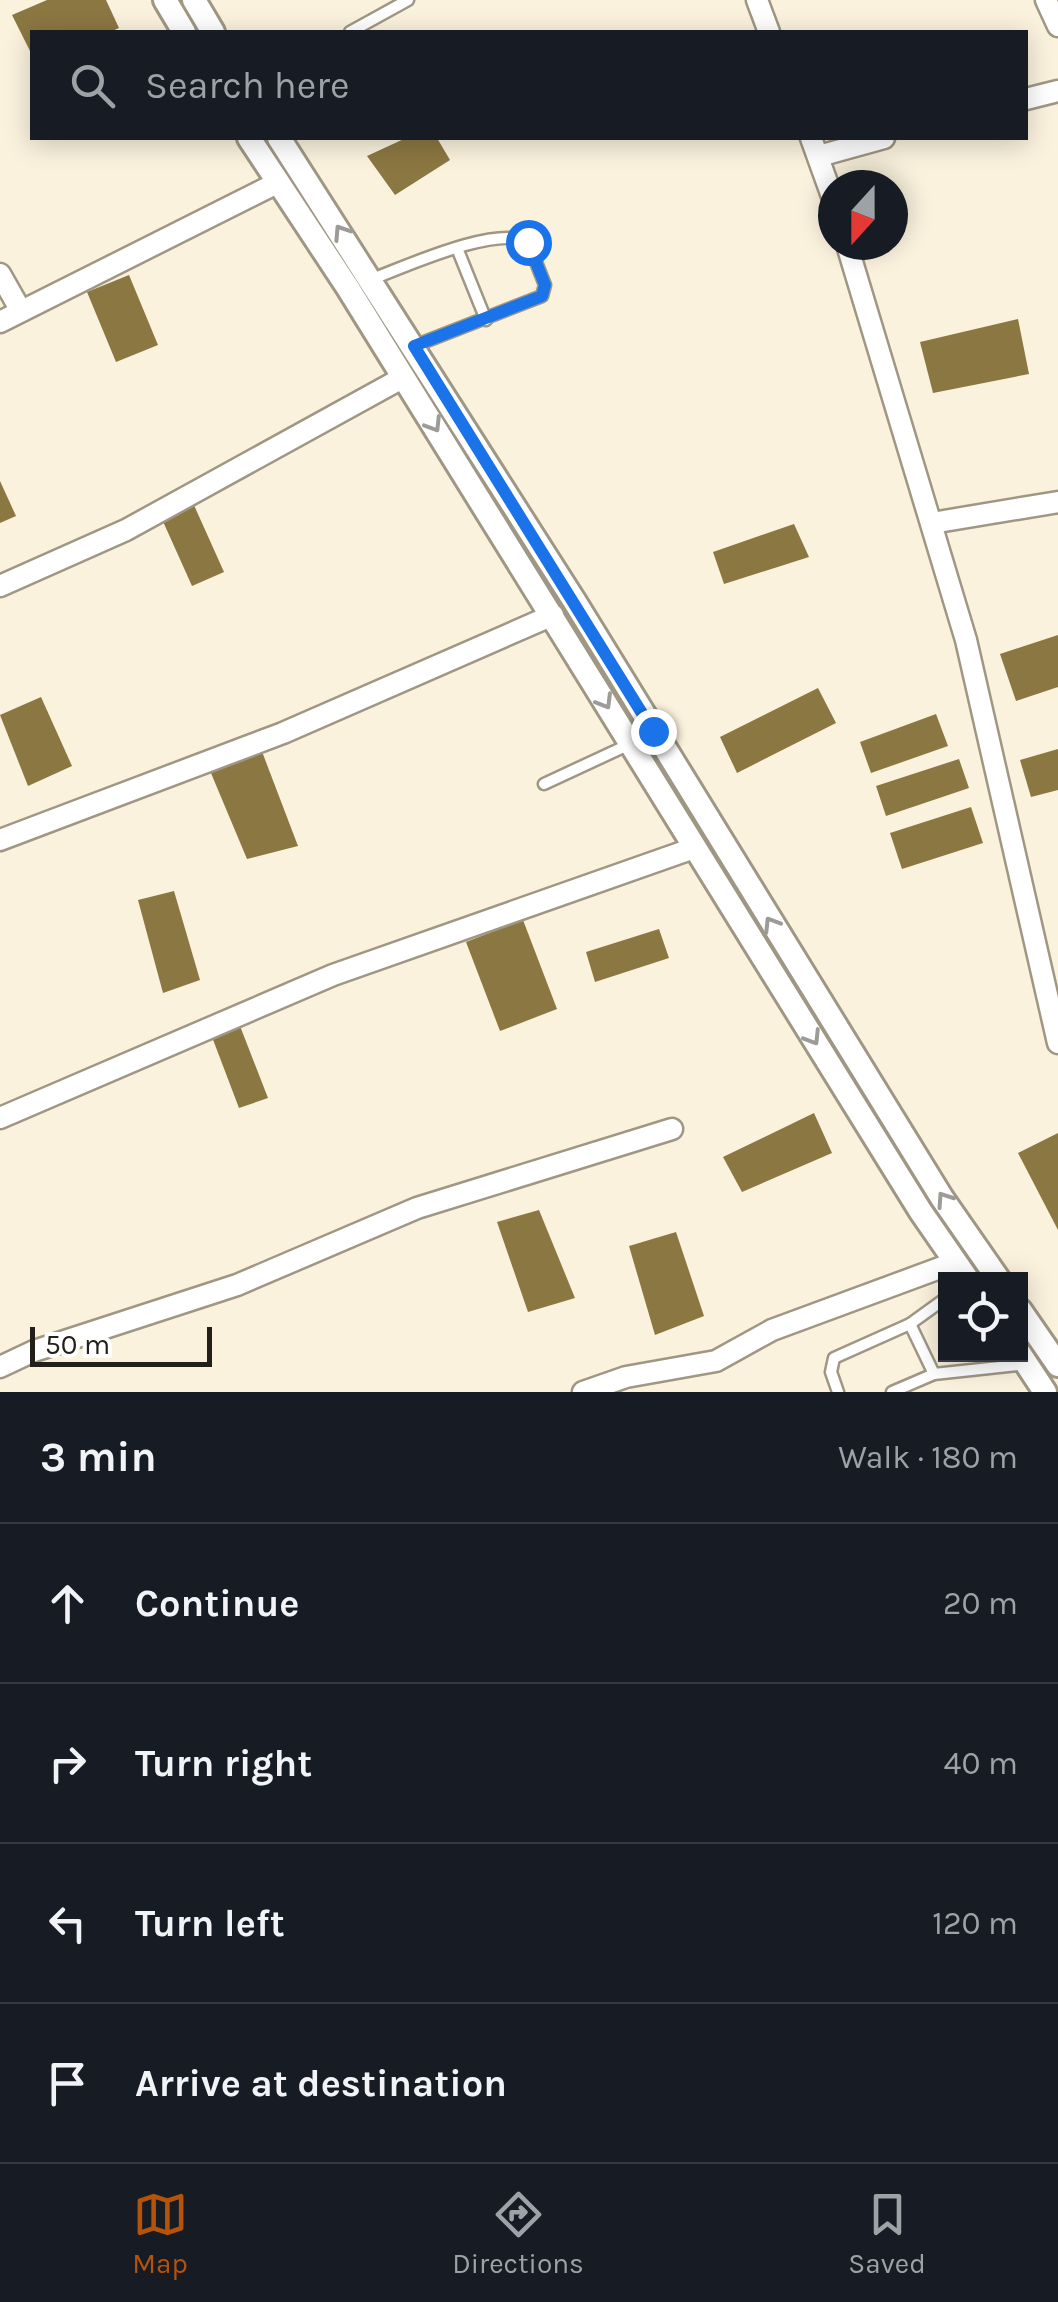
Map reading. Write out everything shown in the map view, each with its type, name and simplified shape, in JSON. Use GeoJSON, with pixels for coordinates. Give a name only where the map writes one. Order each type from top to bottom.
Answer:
{"type":"FeatureCollection","features":[{"type":"Feature","properties":{"kind":"street"},"geometry":{"type":"LineString","coordinates":[[164,0],[183,30]]}},
{"type":"Feature","properties":{"kind":"street"},"geometry":{"type":"LineString","coordinates":[[194,0],[212,30]]}},
{"type":"Feature","properties":{"kind":"street"},"geometry":{"type":"LineString","coordinates":[[756,0],[768,30]]}},
{"type":"Feature","properties":{"kind":"street"},"geometry":{"type":"LineString","coordinates":[[1046,0],[1058,26]]}},
{"type":"Feature","properties":{"kind":"street"},"geometry":{"type":"LineString","coordinates":[[1028,98],[1058,91]]}},
{"type":"Feature","properties":{"kind":"street"},"geometry":{"type":"LineString","coordinates":[[250,140],[404,377],[694,848],[962,1271],[772,1330],[716,1361],[626,1377],[583,1392]]}},
{"type":"Feature","properties":{"kind":"street"},"geometry":{"type":"LineString","coordinates":[[280,140],[372,278],[922,1165],[994,1272]]}},
{"type":"Feature","properties":{"kind":"street"},"geometry":{"type":"LineString","coordinates":[[815,147],[869,140]]}},
{"type":"Feature","properties":{"kind":"street"},"geometry":{"type":"LineString","coordinates":[[0,322],[279,182]]}},
{"type":"Feature","properties":{"kind":"street"},"geometry":{"type":"LineString","coordinates":[[853,260],[966,640],[1058,1043]]}},
{"type":"Feature","properties":{"kind":"street"},"geometry":{"type":"LineString","coordinates":[[0,274],[21,312]]}},
{"type":"Feature","properties":{"kind":"street"},"geometry":{"type":"LineString","coordinates":[[0,586],[126,530],[404,377]]}},
{"type":"Feature","properties":{"kind":"street"},"geometry":{"type":"LineString","coordinates":[[932,523],[1058,502]]}},
{"type":"Feature","properties":{"kind":"street"},"geometry":{"type":"LineString","coordinates":[[0,840],[283,732],[553,615]]}},
{"type":"Feature","properties":{"kind":"street"},"geometry":{"type":"LineString","coordinates":[[0,1118],[333,974],[694,848]]}},
{"type":"Feature","properties":{"kind":"street"},"geometry":{"type":"LineString","coordinates":[[0,1367],[34,1351],[238,1285],[417,1208],[672,1129]]}},
{"type":"Feature","properties":{"kind":"street"},"geometry":{"type":"LineString","coordinates":[[1028,1321],[1058,1364]]}},
{"type":"Feature","properties":{"kind":"street"},"geometry":{"type":"LineString","coordinates":[[1026,1362],[1045,1392]]}},
{"type":"Feature","properties":{"kind":"lane"},"geometry":{"type":"LineString","coordinates":[[354,30],[408,0]]}},
{"type":"Feature","properties":{"kind":"lane"},"geometry":{"type":"LineString","coordinates":[[372,278],[456,248],[518,236],[528,242],[545,285],[542,296],[414,346]]}},
{"type":"Feature","properties":{"kind":"lane"},"geometry":{"type":"LineString","coordinates":[[456,248],[486,320]]}},
{"type":"Feature","properties":{"kind":"lane"},"geometry":{"type":"LineString","coordinates":[[544,784],[631,744]]}},
{"type":"Feature","properties":{"kind":"lane"},"geometry":{"type":"LineString","coordinates":[[838,1392],[831,1372],[834,1358],[910,1324],[938,1304]]}},
{"type":"Feature","properties":{"kind":"lane"},"geometry":{"type":"LineString","coordinates":[[910,1324],[934,1374]]}},
{"type":"Feature","properties":{"kind":"lane"},"geometry":{"type":"LineString","coordinates":[[892,1392],[934,1374],[1006,1362]]}},
{"type":"Feature","properties":{"kind":"building"},"geometry":{"type":"Polygon","coordinates":[[[47,0],[106,0],[119,28],[30,30],[30,51],[12,15],[47,0]]]}},
{"type":"Feature","properties":{"kind":"building"},"geometry":{"type":"Polygon","coordinates":[[[402,140],[438,140],[450,160],[395,195],[367,156],[402,140]]]}},
{"type":"Feature","properties":{"kind":"building"},"geometry":{"type":"Polygon","coordinates":[[[129,275],[158,345],[116,362],[87,292],[129,275]]]}},
{"type":"Feature","properties":{"kind":"building"},"geometry":{"type":"Polygon","coordinates":[[[1018,319],[1029,374],[933,393],[920,342],[1018,319]]]}},
{"type":"Feature","properties":{"kind":"building"},"geometry":{"type":"Polygon","coordinates":[[[0,481],[16,516],[0,523],[0,481]]]}},
{"type":"Feature","properties":{"kind":"building"},"geometry":{"type":"Polygon","coordinates":[[[193,503],[224,572],[192,586],[161,517],[193,503]]]}},
{"type":"Feature","properties":{"kind":"building"},"geometry":{"type":"Polygon","coordinates":[[[794,524],[809,557],[724,584],[713,552],[794,524]]]}},
{"type":"Feature","properties":{"kind":"building"},"geometry":{"type":"Polygon","coordinates":[[[1058,635],[1058,687],[1016,701],[1000,654],[1058,635]]]}},
{"type":"Feature","properties":{"kind":"building"},"geometry":{"type":"Polygon","coordinates":[[[818,688],[836,723],[737,773],[720,737],[818,688]]]}},
{"type":"Feature","properties":{"kind":"building"},"geometry":{"type":"Polygon","coordinates":[[[41,697],[72,766],[28,786],[0,715],[41,697]]]}},
{"type":"Feature","properties":{"kind":"building"},"geometry":{"type":"Polygon","coordinates":[[[936,714],[948,746],[871,773],[860,742],[936,714]]]}},
{"type":"Feature","properties":{"kind":"building"},"geometry":{"type":"Polygon","coordinates":[[[261,749],[298,846],[247,859],[208,766],[261,749]]]}},
{"type":"Feature","properties":{"kind":"building"},"geometry":{"type":"Polygon","coordinates":[[[1058,749],[1058,790],[1031,797],[1020,760],[1058,749]]]}},
{"type":"Feature","properties":{"kind":"building"},"geometry":{"type":"Polygon","coordinates":[[[959,759],[969,788],[886,816],[876,786],[959,759]]]}},
{"type":"Feature","properties":{"kind":"building"},"geometry":{"type":"Polygon","coordinates":[[[971,807],[983,843],[902,869],[890,833],[971,807]]]}},
{"type":"Feature","properties":{"kind":"building"},"geometry":{"type":"Polygon","coordinates":[[[174,891],[200,980],[163,993],[138,900],[174,891]]]}},
{"type":"Feature","properties":{"kind":"building"},"geometry":{"type":"Polygon","coordinates":[[[523,920],[557,1009],[500,1031],[466,942],[523,920]]]}},
{"type":"Feature","properties":{"kind":"building"},"geometry":{"type":"Polygon","coordinates":[[[659,929],[669,958],[595,982],[586,952],[659,929]]]}},
{"type":"Feature","properties":{"kind":"building"},"geometry":{"type":"Polygon","coordinates":[[[240,1026],[268,1098],[239,1108],[212,1037],[240,1026]]]}},
{"type":"Feature","properties":{"kind":"building"},"geometry":{"type":"Polygon","coordinates":[[[814,1113],[832,1153],[742,1192],[723,1157],[814,1113]]]}},
{"type":"Feature","properties":{"kind":"building"},"geometry":{"type":"Polygon","coordinates":[[[1058,1133],[1058,1230],[1018,1153],[1058,1133]]]}},
{"type":"Feature","properties":{"kind":"building"},"geometry":{"type":"Polygon","coordinates":[[[539,1210],[575,1298],[528,1312],[497,1222],[539,1210]]]}},
{"type":"Feature","properties":{"kind":"building"},"geometry":{"type":"Polygon","coordinates":[[[676,1232],[704,1316],[655,1335],[629,1246],[676,1232]]]}},
{"type":"Feature","properties":{"kind":"route"},"geometry":{"type":"LineString","coordinates":[[528,242],[545,285],[542,296],[534,303],[414,346],[653,731]]}}]}
